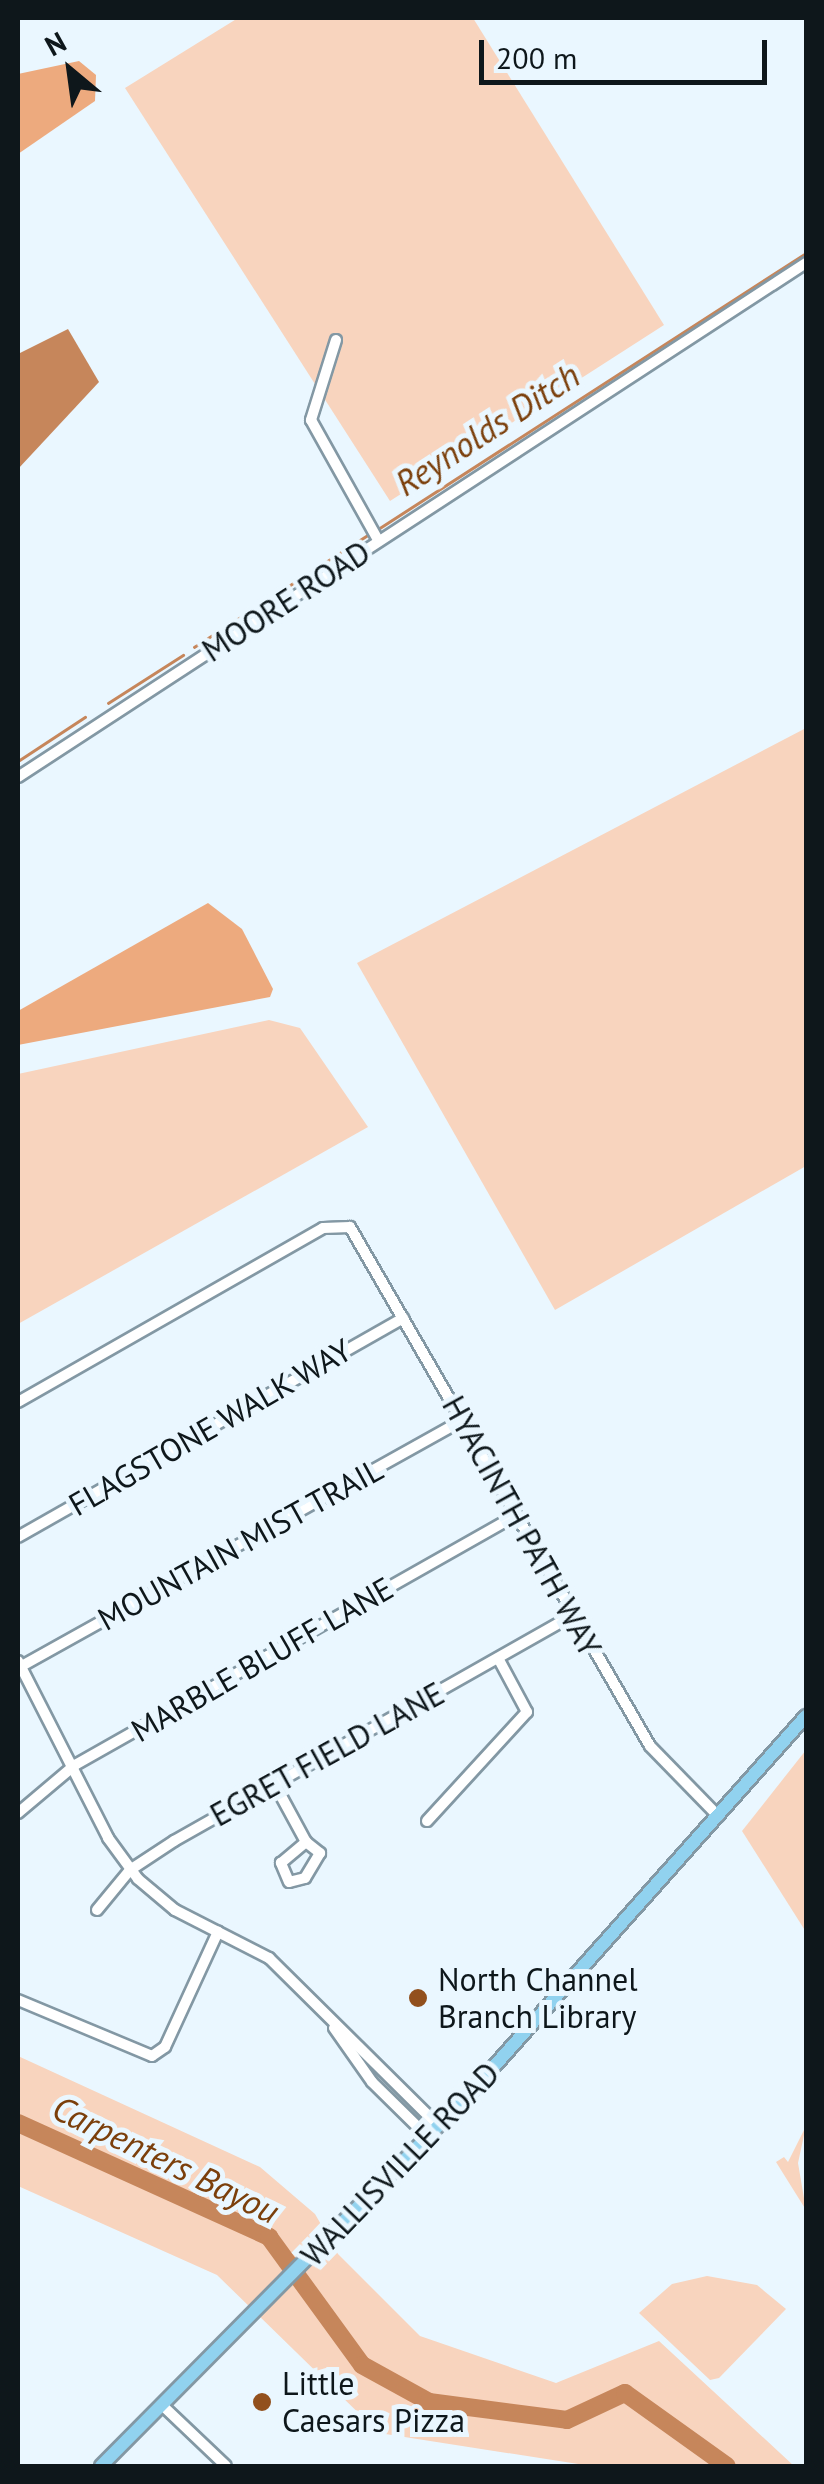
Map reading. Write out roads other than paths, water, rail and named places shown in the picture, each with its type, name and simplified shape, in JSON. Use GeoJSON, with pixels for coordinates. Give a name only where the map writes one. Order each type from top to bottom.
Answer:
{"type":"FeatureCollection","features":[{"type":"Feature","properties":{"kind":"main road","name":"WALLISVILLE ROAD"},"geometry":{"type":"LineString","coordinates":[[102,2466],[439,2126],[806,1716]]}},
{"type":"Feature","properties":{"kind":"street","name":"MOORE ROAD"},"geometry":{"type":"LineString","coordinates":[[18,777],[806,263]]}},
{"type":"Feature","properties":{"kind":"street"},"geometry":{"type":"LineString","coordinates":[[336,340],[311,420],[339,480],[378,540]]}},
{"type":"Feature","properties":{"kind":"street","name":"HYACINTH PATH WAY"},"geometry":{"type":"LineString","coordinates":[[18,1402],[323,1228],[344,1224],[354,1230],[571,1616],[650,1746],[718,1816]]}},
{"type":"Feature","properties":{"kind":"street","name":"FLAGSTONE WALK WAY"},"geometry":{"type":"LineString","coordinates":[[18,1537],[403,1318]]}},
{"type":"Feature","properties":{"kind":"street","name":"MOUNTAIN MIST TRAIL"},"geometry":{"type":"LineString","coordinates":[[18,1665],[463,1420]]}},
{"type":"Feature","properties":{"kind":"street","name":"MARBLE BLUFF LANE"},"geometry":{"type":"LineString","coordinates":[[18,1813],[75,1765],[515,1516]]}},
{"type":"Feature","properties":{"kind":"street","name":"EGRET FIELD LANE"},"geometry":{"type":"LineString","coordinates":[[97,1910],[130,1870],[571,1616]]}},
{"type":"Feature","properties":{"kind":"street"},"geometry":{"type":"LineString","coordinates":[[426,1821],[524,1718],[524,1700],[498,1658]]}},
{"type":"Feature","properties":{"kind":"street"},"geometry":{"type":"LineString","coordinates":[[18,1665],[130,1870],[163,1902],[269,1958],[439,2126]]}},
{"type":"Feature","properties":{"kind":"street"},"geometry":{"type":"LineString","coordinates":[[274,1784],[306,1842]]}},
{"type":"Feature","properties":{"kind":"street"},"geometry":{"type":"LineString","coordinates":[[18,2000],[141,2054],[158,2054],[218,1932]]}},
{"type":"Feature","properties":{"kind":"street"},"geometry":{"type":"LineString","coordinates":[[328,2018],[372,2082],[428,2137]]}},
{"type":"Feature","properties":{"kind":"street"},"geometry":{"type":"LineString","coordinates":[[162,2405],[226,2466]]}},
{"type":"Feature","properties":{"kind":"waterway","name":"Reynolds Ditch"},"geometry":{"type":"LineString","coordinates":[[375,531],[806,253]]}},
{"type":"Feature","properties":{"kind":"waterway","name":"Reynolds Ditch"},"geometry":{"type":"LineString","coordinates":[[194,647],[368,535]]}},
{"type":"Feature","properties":{"kind":"waterway","name":"Reynolds Ditch"},"geometry":{"type":"LineString","coordinates":[[108,703],[183,655]]}},
{"type":"Feature","properties":{"kind":"waterway","name":"Reynolds Ditch"},"geometry":{"type":"LineString","coordinates":[[18,761],[85,717]]}},
{"type":"Feature","properties":{"kind":"waterway","name":"Carpenters Bayou"},"geometry":{"type":"LineString","coordinates":[[18,2123],[269,2237],[362,2365],[429,2402],[567,2420],[625,2393],[727,2466]]}},
{"type":"Feature","properties":{"kind":"place","name":"North Channel Branch Library"},"geometry":{"type":"Point","coordinates":[418,1998]}},
{"type":"Feature","properties":{"kind":"place","name":"Little Caesars Pizza"},"geometry":{"type":"Point","coordinates":[262,2402]}}]}
